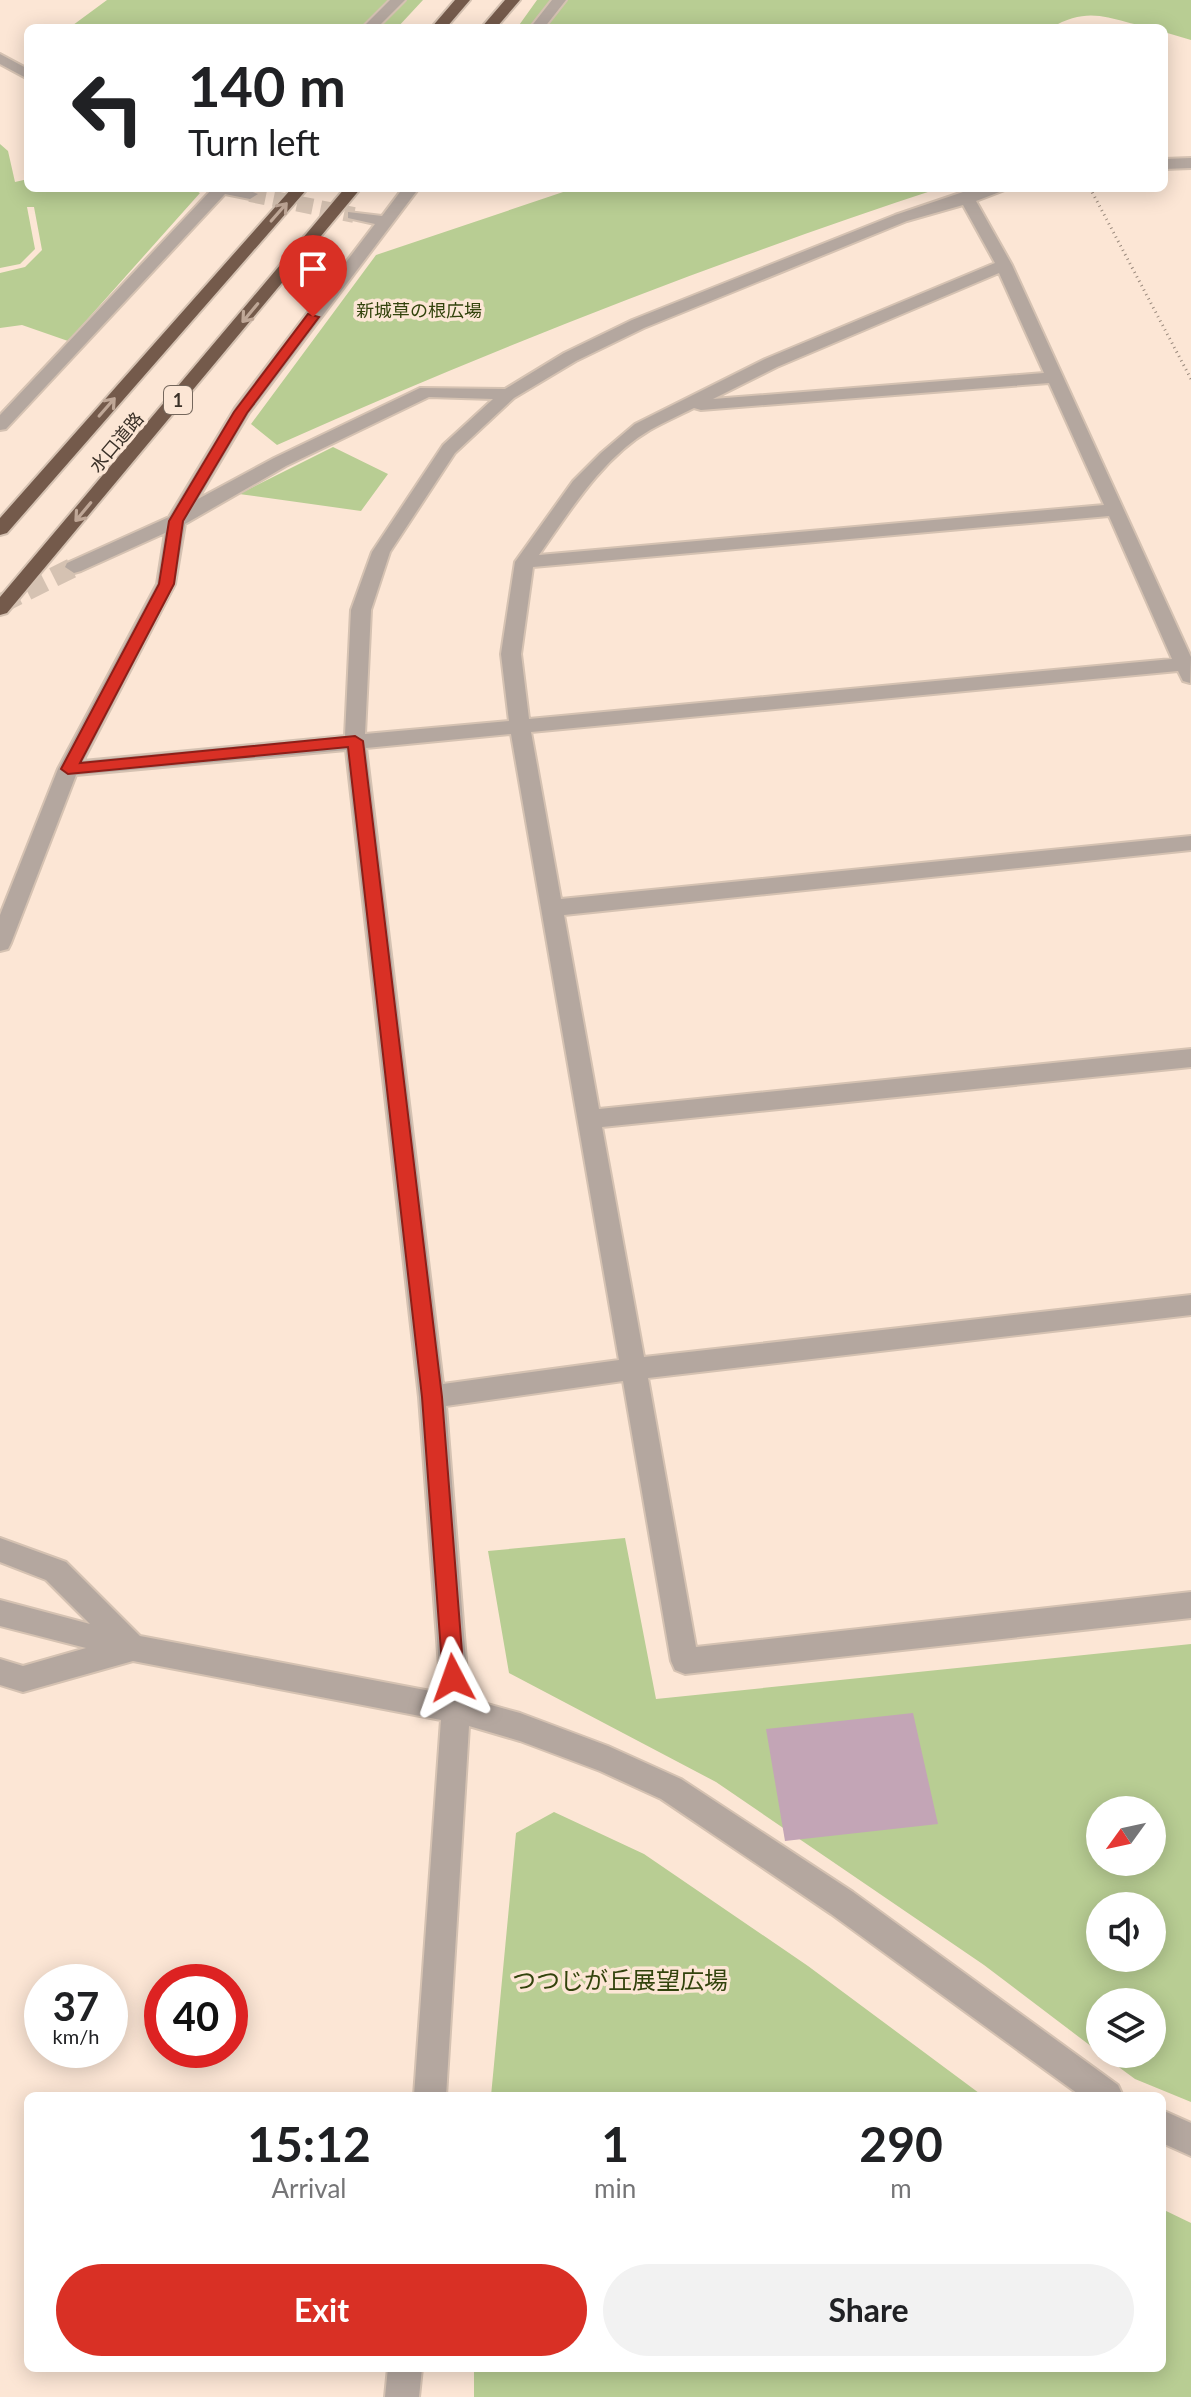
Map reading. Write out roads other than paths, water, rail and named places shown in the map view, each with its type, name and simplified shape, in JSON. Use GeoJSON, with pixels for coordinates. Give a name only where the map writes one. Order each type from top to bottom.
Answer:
{"type":"FeatureCollection","features":[{"type":"Feature","properties":{"kind":"highway"},"geometry":{"type":"LineString","coordinates":[[442,24],[463,0]]}},
{"type":"Feature","properties":{"kind":"highway"},"geometry":{"type":"LineString","coordinates":[[492,24],[513,0]]}},
{"type":"Feature","properties":{"kind":"highway","name":"水口道路"},"geometry":{"type":"LineString","coordinates":[[0,529],[296,192]]}},
{"type":"Feature","properties":{"kind":"highway","name":"水口道路"},"geometry":{"type":"LineString","coordinates":[[0,609],[350,192]]}},
{"type":"Feature","properties":{"kind":"street"},"geometry":{"type":"LineString","coordinates":[[373,24],[398,0]]}},
{"type":"Feature","properties":{"kind":"street"},"geometry":{"type":"LineString","coordinates":[[540,24],[559,0]]}},
{"type":"Feature","properties":{"kind":"street"},"geometry":{"type":"LineString","coordinates":[[0,58],[24,73]]}},
{"type":"Feature","properties":{"kind":"street"},"geometry":{"type":"LineString","coordinates":[[1168,164],[1191,163]]}},
{"type":"Feature","properties":{"kind":"street"},"geometry":{"type":"LineString","coordinates":[[0,425],[213,192]]}},
{"type":"Feature","properties":{"kind":"street"},"geometry":{"type":"LineString","coordinates":[[232,192],[250,194]]}},
{"type":"Feature","properties":{"kind":"street"},"geometry":{"type":"LineString","coordinates":[[0,943],[68,769],[166,584],[176,521],[241,412],[408,192]]}},
{"type":"Feature","properties":{"kind":"street"},"geometry":{"type":"LineString","coordinates":[[430,2092],[456,1709],[432,1397],[355,741],[361,610],[381,552],[449,449],[508,394],[570,357],[638,324],[901,218],[984,192]]}},
{"type":"Feature","properties":{"kind":"street"},"geometry":{"type":"LineString","coordinates":[[68,769],[520,726],[1188,671],[1004,265],[966,196]]}},
{"type":"Feature","properties":{"kind":"street"},"geometry":{"type":"LineString","coordinates":[[354,215],[385,221]]}},
{"type":"Feature","properties":{"kind":"street"},"geometry":{"type":"LineString","coordinates":[[1004,265],[771,363],[691,406],[641,428],[607,457],[579,485],[524,562],[511,654],[520,726],[631,1369],[685,1661],[1191,1605]]}},
{"type":"Feature","properties":{"kind":"street"},"geometry":{"type":"LineString","coordinates":[[691,406],[1053,378]]}},
{"type":"Feature","properties":{"kind":"street"},"geometry":{"type":"LineString","coordinates":[[74,567],[176,521],[280,462],[426,392],[508,394]]}},
{"type":"Feature","properties":{"kind":"street"},"geometry":{"type":"LineString","coordinates":[[524,562],[1115,510]]}},
{"type":"Feature","properties":{"kind":"street"},"geometry":{"type":"LineString","coordinates":[[552,908],[1191,843]]}},
{"type":"Feature","properties":{"kind":"street"},"geometry":{"type":"LineString","coordinates":[[590,1119],[1191,1058]]}},
{"type":"Feature","properties":{"kind":"street"},"geometry":{"type":"LineString","coordinates":[[432,1397],[631,1369],[1191,1305]]}},
{"type":"Feature","properties":{"kind":"street"},"geometry":{"type":"LineString","coordinates":[[0,1550],[56,1571],[133,1648]]}},
{"type":"Feature","properties":{"kind":"street"},"geometry":{"type":"LineString","coordinates":[[0,1613],[133,1648],[456,1709],[520,1727],[671,1789],[842,1903],[1102,2092]]}},
{"type":"Feature","properties":{"kind":"street"},"geometry":{"type":"LineString","coordinates":[[0,1672],[23,1679],[133,1648]]}},
{"type":"Feature","properties":{"kind":"street"},"geometry":{"type":"LineString","coordinates":[[1166,2128],[1191,2140]]}},
{"type":"Feature","properties":{"kind":"street"},"geometry":{"type":"LineString","coordinates":[[402,2397],[405,2372]]}},
{"type":"Feature","properties":{"kind":"tunnel"},"geometry":{"type":"LineString","coordinates":[[250,194],[354,215]]}},
{"type":"Feature","properties":{"kind":"tunnel"},"geometry":{"type":"LineString","coordinates":[[0,604],[74,567]]}},
{"type":"Feature","properties":{"kind":"park label","name":"新城草の根広場"},"geometry":{"type":"Point","coordinates":[419,310]}},
{"type":"Feature","properties":{"kind":"park label","name":"つつじが丘展望広場"},"geometry":{"type":"Point","coordinates":[620,1979]}}]}
